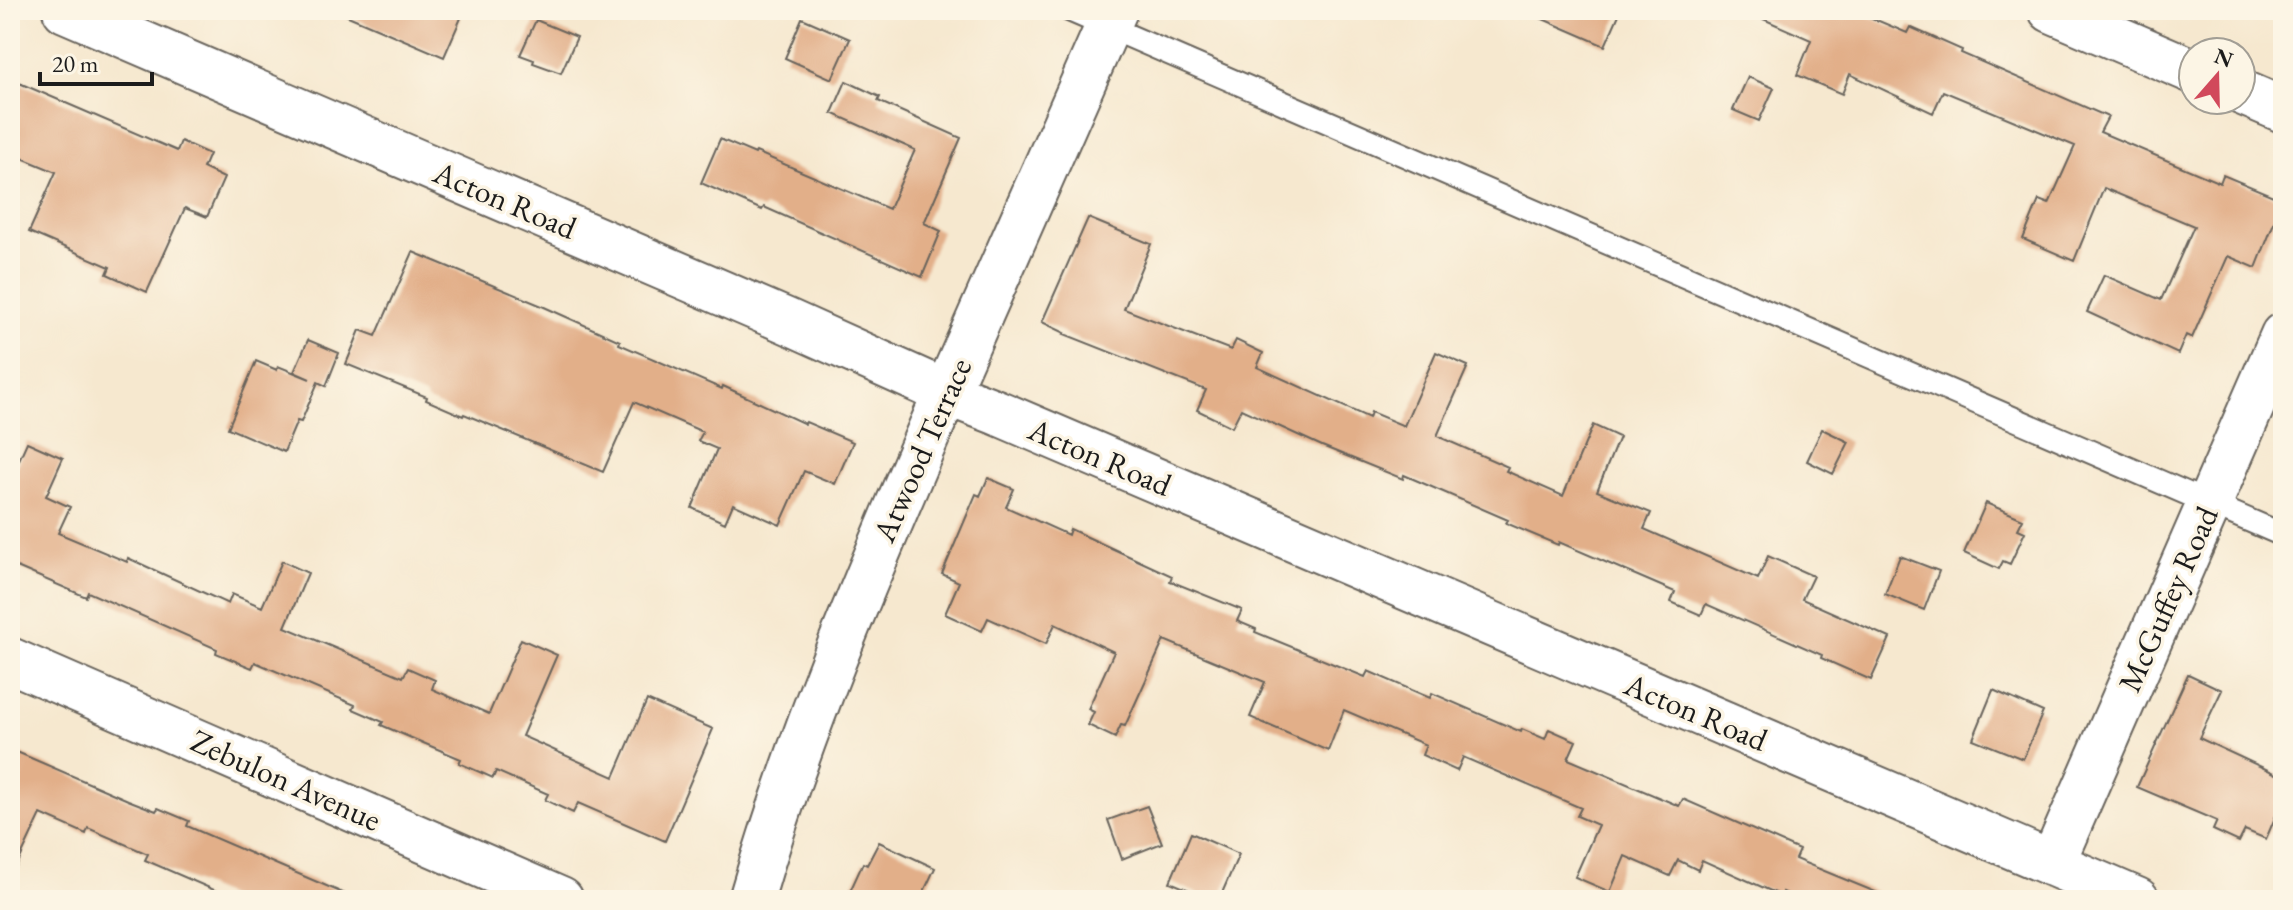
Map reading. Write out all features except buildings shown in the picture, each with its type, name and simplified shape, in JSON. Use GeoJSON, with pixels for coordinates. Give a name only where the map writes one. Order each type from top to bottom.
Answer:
{"type":"FeatureCollection","features":[{"type":"Feature","properties":{"kind":"street","name":"Acton Road"},"geometry":{"type":"LineString","coordinates":[[65,10],[947,393],[2137,900]]}},
{"type":"Feature","properties":{"kind":"street"},"geometry":{"type":"LineString","coordinates":[[2051,10],[2177,64]]}},
{"type":"Feature","properties":{"kind":"street","name":"Atwood Terrace"},"geometry":{"type":"LineString","coordinates":[[751,900],[813,711],[877,552],[1112,18]]}},
{"type":"Feature","properties":{"kind":"street"},"geometry":{"type":"LineString","coordinates":[[2257,99],[2283,110]]}},
{"type":"Feature","properties":{"kind":"street","name":"McGuffey Road"},"geometry":{"type":"LineString","coordinates":[[2052,864],[2283,335]]}},
{"type":"Feature","properties":{"kind":"street","name":"Zebulon Avenue"},"geometry":{"type":"LineString","coordinates":[[10,660],[561,900]]}},
{"type":"Feature","properties":{"kind":"lane"},"geometry":{"type":"LineString","coordinates":[[1069,10],[1112,18],[2283,535]]}}]}
